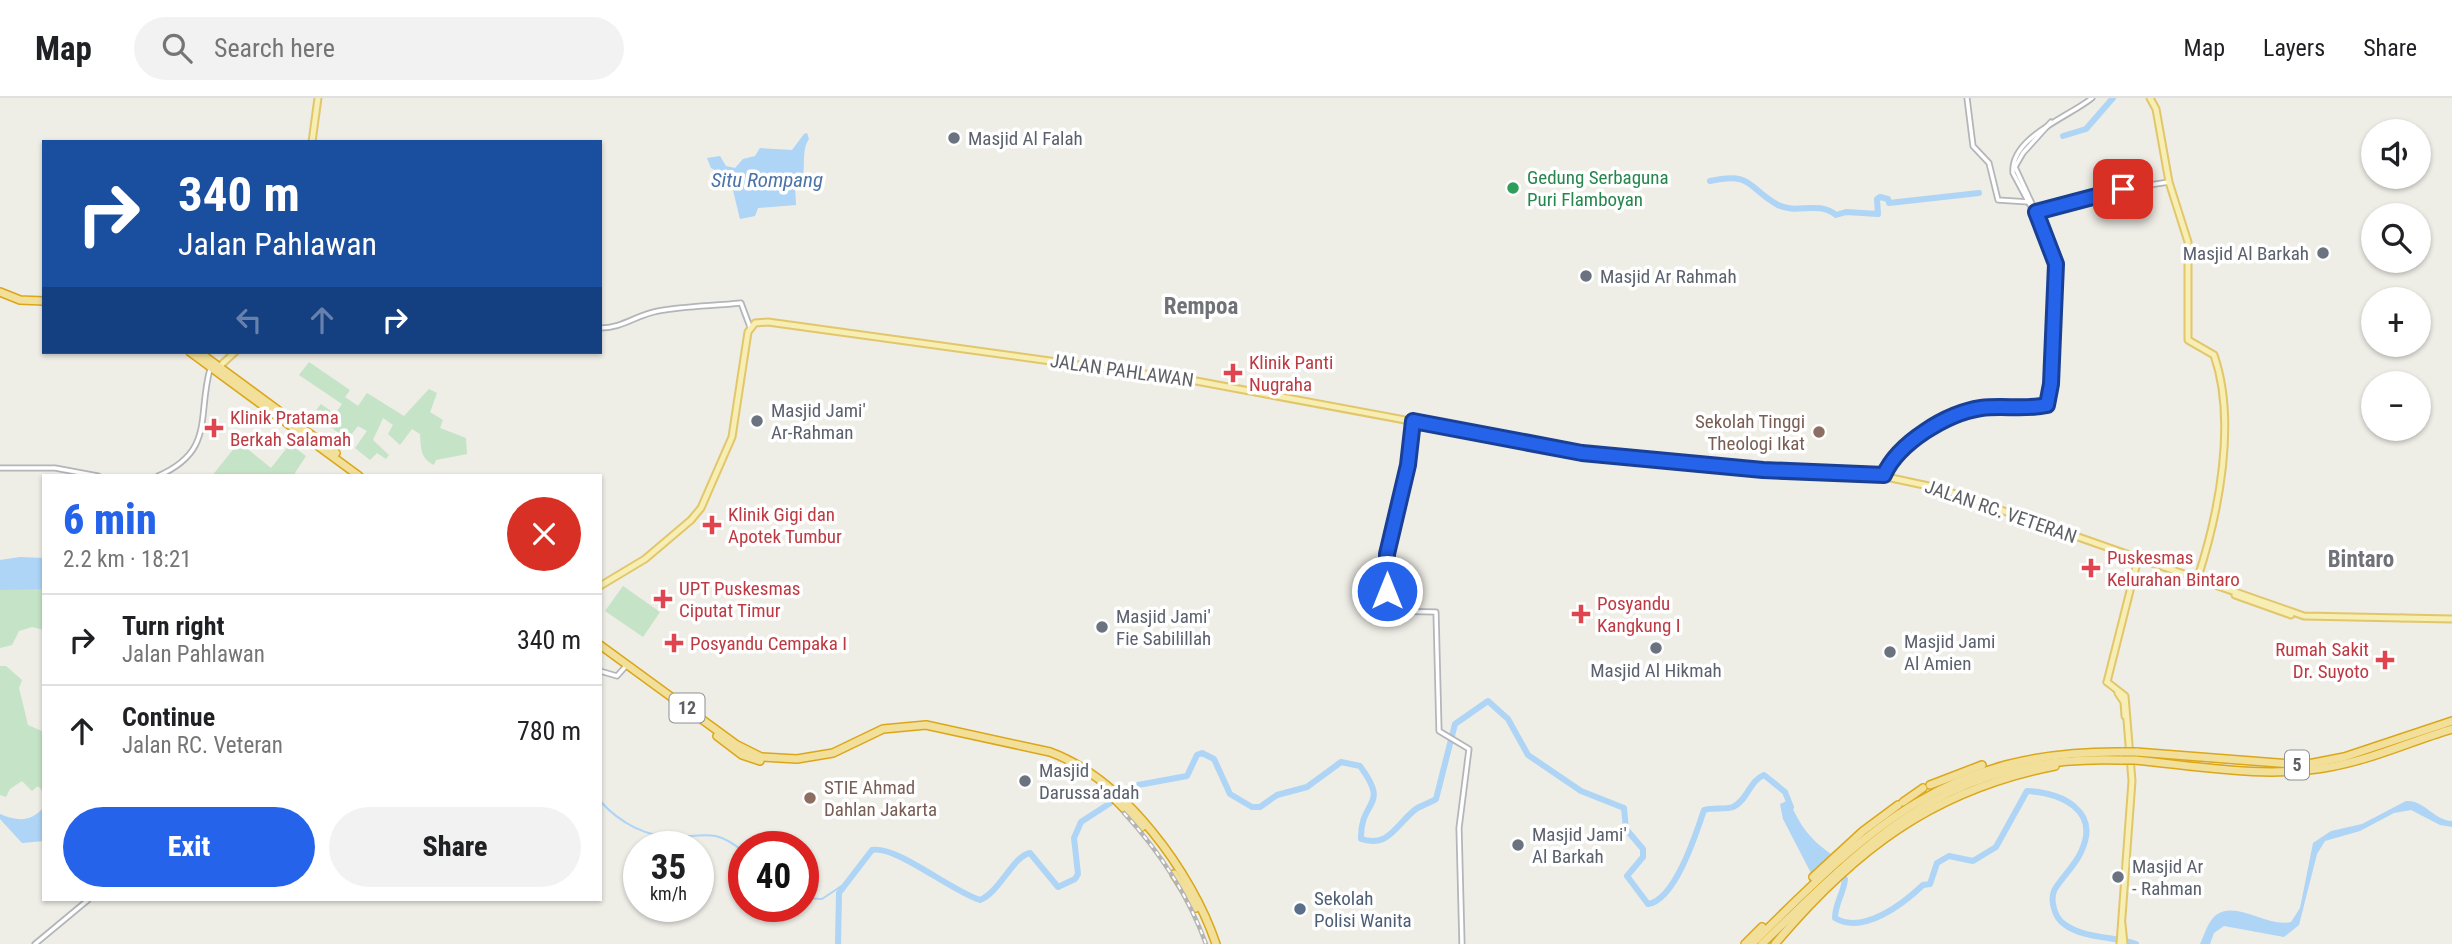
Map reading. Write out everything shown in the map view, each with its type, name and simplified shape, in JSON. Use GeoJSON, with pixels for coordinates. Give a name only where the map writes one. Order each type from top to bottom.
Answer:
{"type":"FeatureCollection","features":[{"type":"Feature","properties":{"kind":"highway"},"geometry":{"type":"LineString","coordinates":[[0,292],[20,300],[42,303]]}},
{"type":"Feature","properties":{"kind":"highway"},"geometry":{"type":"LineString","coordinates":[[0,297],[19,304],[42,303]]}},
{"type":"Feature","properties":{"kind":"highway"},"geometry":{"type":"LineString","coordinates":[[193,354],[363,474]]}},
{"type":"Feature","properties":{"kind":"highway"},"geometry":{"type":"LineString","coordinates":[[201,354],[215,368],[356,474]]}},
{"type":"Feature","properties":{"kind":"highway","name":"12"},"geometry":{"type":"LineString","coordinates":[[602,649],[737,745],[761,757],[779,760],[819,756],[838,751],[883,729],[928,725],[1059,756],[1086,770],[1124,803],[1156,845],[1200,914],[1213,943]]}},
{"type":"Feature","properties":{"kind":"highway","name":"12"},"geometry":{"type":"LineString","coordinates":[[602,650],[742,755],[765,762],[819,760],[837,755],[881,733],[926,729],[1050,757],[1085,774],[1111,791]]}},
{"type":"Feature","properties":{"kind":"highway","name":"5"},"geometry":{"type":"LineString","coordinates":[[1752,944],[1898,812],[1948,783],[1998,765],[2065,753],[2303,765],[2344,757],[2452,718]]}},
{"type":"Feature","properties":{"kind":"highway","name":"5"},"geometry":{"type":"LineString","coordinates":[[2135,756],[2252,770],[2311,770],[2356,760],[2452,729]]}},
{"type":"Feature","properties":{"kind":"highway"},"geometry":{"type":"LineString","coordinates":[[1745,944],[1814,889],[1900,803],[1926,786],[2007,758],[2043,752],[2065,753]]}},
{"type":"Feature","properties":{"kind":"highway","name":"5"},"geometry":{"type":"LineString","coordinates":[[1844,861],[1867,849],[1909,820],[1963,792],[2082,759],[2123,756]]}},
{"type":"Feature","properties":{"kind":"highway"},"geometry":{"type":"LineString","coordinates":[[1775,944],[1814,889]]}},
{"type":"Feature","properties":{"kind":"highway","name":"5"},"geometry":{"type":"LineString","coordinates":[[1762,944],[1814,889]]}},
{"type":"Feature","properties":{"kind":"main road"},"geometry":{"type":"LineString","coordinates":[[312,140],[318,98]]}},
{"type":"Feature","properties":{"kind":"main road"},"geometry":{"type":"LineString","coordinates":[[2150,98],[2156,109],[2169,182],[2188,242],[2188,340],[2214,355],[2226,418],[2224,456],[2205,555],[2203,573],[2206,580]]}},
{"type":"Feature","properties":{"kind":"main road","name":"JALAN PAHLAWAN"},"geometry":{"type":"LineString","coordinates":[[751,327],[772,322],[954,345],[1196,381],[1582,453],[1763,470],[1807,471]]}},
{"type":"Feature","properties":{"kind":"main road"},"geometry":{"type":"LineString","coordinates":[[602,585],[645,559],[691,520],[701,508],[732,438],[751,327]]}},
{"type":"Feature","properties":{"kind":"main road"},"geometry":{"type":"LineString","coordinates":[[215,368],[232,354]]}},
{"type":"Feature","properties":{"kind":"main road","name":"JALAN RC. VETERAN"},"geometry":{"type":"LineString","coordinates":[[1807,471],[1884,475],[1938,488],[2298,614],[2330,619]]}},
{"type":"Feature","properties":{"kind":"main road"},"geometry":{"type":"LineString","coordinates":[[2197,578],[2205,555]]}},
{"type":"Feature","properties":{"kind":"main road"},"geometry":{"type":"LineString","coordinates":[[2122,944],[2131,790],[2124,702],[2119,692],[2107,681],[2139,560]]}},
{"type":"Feature","properties":{"kind":"main road","name":"JALAN RC. VETERAN"},"geometry":{"type":"LineString","coordinates":[[2197,578],[2296,617],[2452,619]]}},
{"type":"Feature","properties":{"kind":"street"},"geometry":{"type":"LineString","coordinates":[[1967,98],[1973,146],[1986,158],[1999,201],[2029,202]]}},
{"type":"Feature","properties":{"kind":"street"},"geometry":{"type":"LineString","coordinates":[[1884,475],[1892,462],[1941,423],[1977,409],[2047,405],[2051,384],[2056,264],[2015,167],[2030,143],[2051,122],[2092,98]]}},
{"type":"Feature","properties":{"kind":"street"},"geometry":{"type":"LineString","coordinates":[[2035,211],[2123,189],[2169,182]]}},
{"type":"Feature","properties":{"kind":"street"},"geometry":{"type":"LineString","coordinates":[[602,328],[625,325],[639,316],[657,311],[741,303],[751,327]]}},
{"type":"Feature","properties":{"kind":"street"},"geometry":{"type":"LineString","coordinates":[[162,474],[176,467],[194,451],[203,426],[215,368]]}},
{"type":"Feature","properties":{"kind":"street"},"geometry":{"type":"LineString","coordinates":[[1413,421],[1408,465],[1387,554],[1387,611],[1436,612],[1439,731],[1467,747],[1470,752],[1460,818],[1462,944]]}},
{"type":"Feature","properties":{"kind":"street"},"geometry":{"type":"LineString","coordinates":[[0,468],[55,467],[88,474]]}},
{"type":"Feature","properties":{"kind":"street"},"geometry":{"type":"LineString","coordinates":[[602,672],[617,676],[625,667]]}},
{"type":"Feature","properties":{"kind":"street"},"geometry":{"type":"LineString","coordinates":[[35,944],[87,901]]}},
{"type":"Feature","properties":{"kind":"green space"},"geometry":{"type":"Polygon","coordinates":[[[309,362],[350,390],[345,397],[358,406],[367,393],[404,416],[429,389],[437,393],[430,412],[443,420],[440,428],[466,438],[467,454],[436,460],[434,465],[424,456],[420,434],[412,429],[400,445],[388,434],[393,425],[383,418],[373,440],[389,455],[386,459],[377,453],[370,460],[355,448],[367,431],[358,426],[347,440],[314,413],[321,404],[335,414],[342,404],[299,375],[309,362]]]}},
{"type":"Feature","properties":{"kind":"green space"},"geometry":{"type":"Polygon","coordinates":[[[239,442],[271,468],[290,444],[306,456],[294,474],[214,474],[239,442]]]}},
{"type":"Feature","properties":{"kind":"green space"},"geometry":{"type":"Polygon","coordinates":[[[623,586],[660,612],[643,637],[605,611],[623,586]]]}},
{"type":"Feature","properties":{"kind":"green space"},"geometry":{"type":"Polygon","coordinates":[[[27,587],[42,589],[42,630],[32,627],[19,631],[12,645],[0,648],[0,590],[27,587]]]}},
{"type":"Feature","properties":{"kind":"green space"},"geometry":{"type":"Polygon","coordinates":[[[0,666],[6,666],[22,680],[19,688],[28,725],[42,731],[42,791],[38,786],[32,791],[22,781],[10,789],[6,797],[0,795],[0,666]]]}},
{"type":"Feature","properties":{"kind":"water","name":"Situ Rompang"},"geometry":{"type":"Polygon","coordinates":[[[807,133],[809,139],[805,148],[802,182],[795,186],[796,205],[758,208],[755,216],[740,219],[730,178],[711,168],[707,158],[720,156],[726,166],[735,168],[743,159],[755,156],[760,148],[792,150],[807,133]]]}},
{"type":"Feature","properties":{"kind":"water"},"geometry":{"type":"Polygon","coordinates":[[[42,558],[42,589],[0,590],[0,560],[42,558]]]}},
{"type":"Feature","properties":{"kind":"water"},"geometry":{"type":"Polygon","coordinates":[[[1789,800],[1807,832],[1834,856],[1812,875],[1783,819],[1780,804],[1789,800]]]}},
{"type":"Feature","properties":{"kind":"water"},"geometry":{"type":"Polygon","coordinates":[[[2406,801],[2419,804],[2439,817],[2452,821],[2452,827],[2440,825],[2411,810],[2394,813],[2360,831],[2325,841],[2317,854],[2299,925],[2284,937],[2224,926],[2214,933],[2210,944],[2200,944],[2211,921],[2224,911],[2243,912],[2282,923],[2291,922],[2300,908],[2313,843],[2331,831],[2362,824],[2406,801]]]}},
{"type":"Feature","properties":{"kind":"water"},"geometry":{"type":"Polygon","coordinates":[[[42,809],[42,841],[22,843],[0,819],[0,814],[23,819],[42,809]]]}},
{"type":"Feature","properties":{"kind":"waterway"},"geometry":{"type":"LineString","coordinates":[[2063,136],[2086,129],[2113,98]]}},
{"type":"Feature","properties":{"kind":"waterway"},"geometry":{"type":"LineString","coordinates":[[1710,181],[1735,178],[1743,180],[1785,208],[1822,209],[1836,215],[1846,212],[1878,214],[1877,199],[1880,197],[1888,199],[1889,203],[1979,193]]}},
{"type":"Feature","properties":{"kind":"waterway"},"geometry":{"type":"LineString","coordinates":[[838,944],[839,893],[872,850],[895,854],[980,900],[994,890],[1018,860],[1030,853],[1058,887],[1075,879],[1078,874],[1074,838],[1081,822],[1138,785],[1187,776],[1197,755],[1202,753],[1214,759],[1230,794],[1252,807],[1260,807],[1277,795],[1307,787],[1341,762],[1360,766],[1369,780],[1374,797],[1365,816],[1361,839],[1379,840],[1392,833],[1416,809],[1436,799],[1455,724],[1488,701],[1508,719],[1528,755],[1581,791],[1624,808],[1626,829],[1643,849],[1643,857],[1627,876],[1648,904],[1658,900],[1675,879],[1690,849],[1704,810],[1733,807],[1764,775],[1785,792],[1791,807]]}},
{"type":"Feature","properties":{"kind":"waterway"},"geometry":{"type":"LineString","coordinates":[[1828,864],[1845,879],[1835,918],[1858,923],[1870,920],[1905,901],[1923,885],[1930,884],[1937,863],[1949,856],[1973,861],[1996,847],[2027,791],[2053,795],[2074,806],[2086,825],[2086,837],[2081,852],[2054,891],[2053,904],[2058,918],[2080,932],[2136,944]]}},
{"type":"Feature","properties":{"kind":"waterway"},"geometry":{"type":"LineString","coordinates":[[602,803],[616,816],[645,832],[667,837],[712,835],[728,841]]}},
{"type":"Feature","properties":{"kind":"waterway"},"geometry":{"type":"LineString","coordinates":[[819,899],[843,885]]}},
{"type":"Feature","properties":{"kind":"railway"},"geometry":{"type":"LineString","coordinates":[[1124,813],[1172,875],[1191,908],[1206,944]]}},
{"type":"Feature","properties":{"kind":"place","name":"Masjid Al Falah"},"geometry":{"type":"Point","coordinates":[954,138]}},
{"type":"Feature","properties":{"kind":"place","name":"Gedung Serbaguna Puri Flamboyan"},"geometry":{"type":"Point","coordinates":[1513,188]}},
{"type":"Feature","properties":{"kind":"place","name":"Masjid Al Barkah"},"geometry":{"type":"Point","coordinates":[2323,253]}},
{"type":"Feature","properties":{"kind":"place","name":"Masjid Ar Rahmah"},"geometry":{"type":"Point","coordinates":[1586,276]}},
{"type":"Feature","properties":{"kind":"place","name":"Klinik Panti Nugraha"},"geometry":{"type":"Point","coordinates":[1233,373]}},
{"type":"Feature","properties":{"kind":"place","name":"Masjid Jami' Ar-Rahman"},"geometry":{"type":"Point","coordinates":[757,421]}},
{"type":"Feature","properties":{"kind":"place","name":"Klinik Pratama Berkah Salamah"},"geometry":{"type":"Point","coordinates":[214,428]}},
{"type":"Feature","properties":{"kind":"place","name":"Sekolah Tinggi Theologi Ikat"},"geometry":{"type":"Point","coordinates":[1819,432]}},
{"type":"Feature","properties":{"kind":"place","name":"Klinik Gigi dan Apotek Tumbur"},"geometry":{"type":"Point","coordinates":[712,525]}},
{"type":"Feature","properties":{"kind":"place","name":"Puskesmas Kelurahan Bintaro"},"geometry":{"type":"Point","coordinates":[2091,568]}},
{"type":"Feature","properties":{"kind":"place","name":"UPT Puskesmas Ciputat Timur"},"geometry":{"type":"Point","coordinates":[663,599]}},
{"type":"Feature","properties":{"kind":"place","name":"Posyandu Kangkung I"},"geometry":{"type":"Point","coordinates":[1581,614]}},
{"type":"Feature","properties":{"kind":"place","name":"Masjid Jami' Fie Sabilillah"},"geometry":{"type":"Point","coordinates":[1102,627]}},
{"type":"Feature","properties":{"kind":"place","name":"Posyandu Cempaka I"},"geometry":{"type":"Point","coordinates":[674,643]}},
{"type":"Feature","properties":{"kind":"place","name":"Masjid Al Hikmah"},"geometry":{"type":"Point","coordinates":[1656,648]}},
{"type":"Feature","properties":{"kind":"place","name":"Masjid Jami Al Amien"},"geometry":{"type":"Point","coordinates":[1890,652]}},
{"type":"Feature","properties":{"kind":"place","name":"Rumah Sakit Dr. Suyoto"},"geometry":{"type":"Point","coordinates":[2385,660]}},
{"type":"Feature","properties":{"kind":"place","name":"Masjid Darussa'adah"},"geometry":{"type":"Point","coordinates":[1025,781]}},
{"type":"Feature","properties":{"kind":"place","name":"STIE Ahmad Dahlan Jakarta"},"geometry":{"type":"Point","coordinates":[810,798]}},
{"type":"Feature","properties":{"kind":"place","name":"Masjid Jami' Al Barkah"},"geometry":{"type":"Point","coordinates":[1518,845]}},
{"type":"Feature","properties":{"kind":"place","name":"Masjid Ar - Rahman"},"geometry":{"type":"Point","coordinates":[2118,877]}},
{"type":"Feature","properties":{"kind":"place","name":"Sekolah Polisi Wanita"},"geometry":{"type":"Point","coordinates":[1300,909]}},
{"type":"Feature","properties":{"kind":"district","name":"Rempoa"},"geometry":{"type":"Point","coordinates":[1201,306]}},
{"type":"Feature","properties":{"kind":"district","name":"Bintaro"},"geometry":{"type":"Point","coordinates":[2361,559]}},
{"type":"Feature","properties":{"kind":"route"},"geometry":{"type":"LineString","coordinates":[[1387,591],[1387,554],[1408,465],[1413,421],[1582,453],[1763,470],[1884,475],[1892,462],[1941,423],[1977,409],[2047,405],[2051,384],[2050,354],[2057,280],[2054,253],[2036,212],[2075,204],[2123,189]]}}]}
